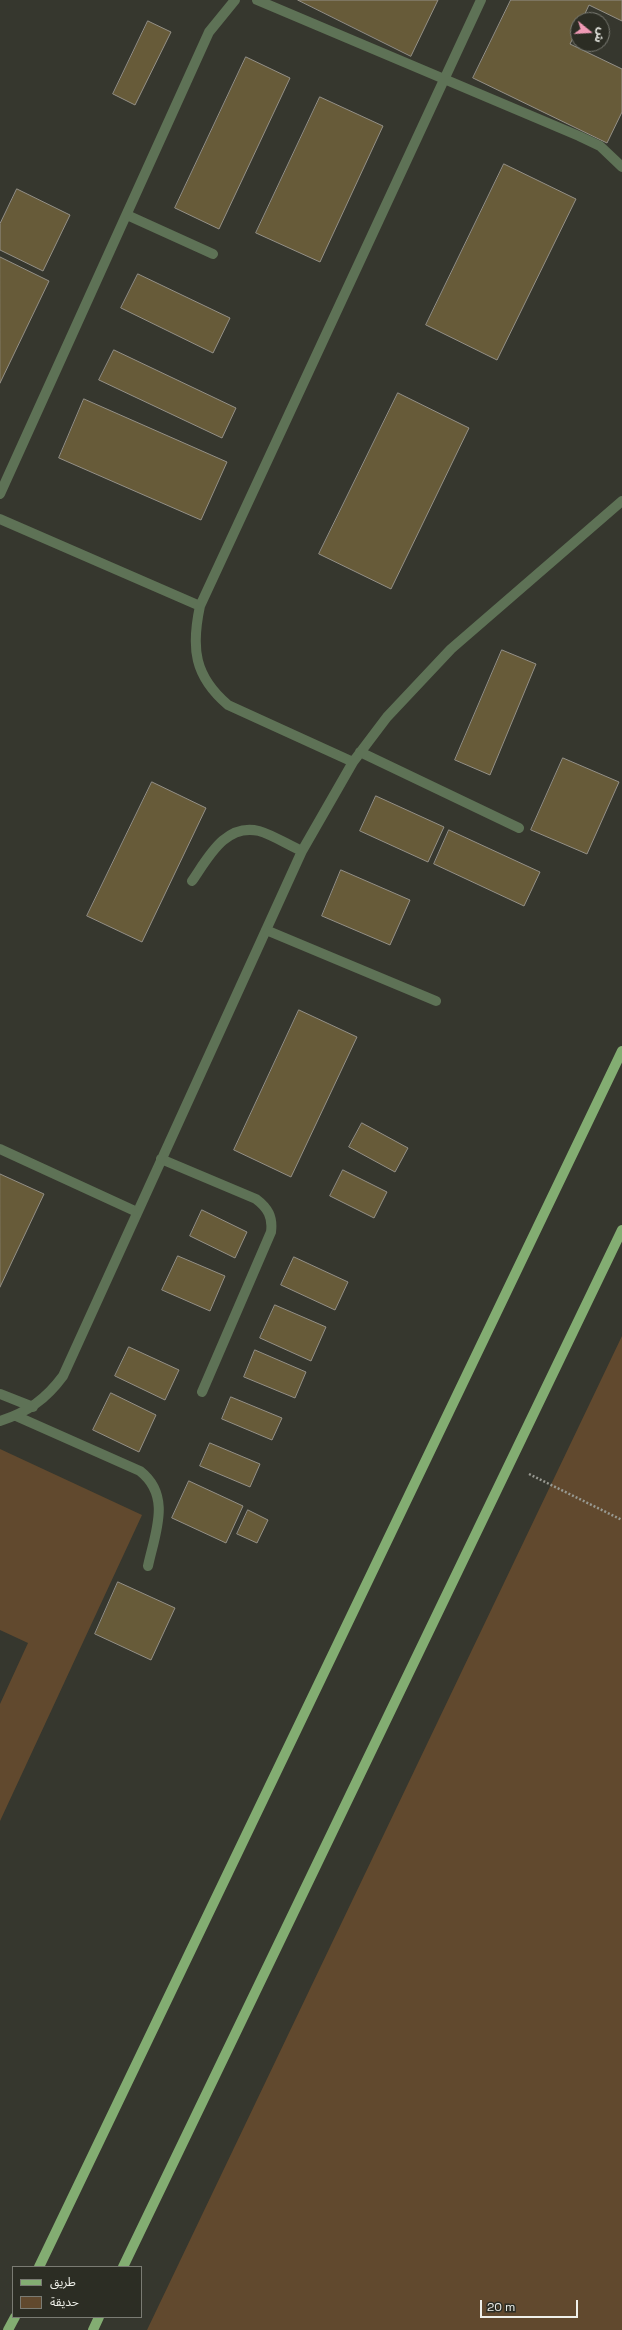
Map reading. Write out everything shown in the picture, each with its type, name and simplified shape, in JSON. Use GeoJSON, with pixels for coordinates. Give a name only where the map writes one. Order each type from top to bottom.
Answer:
{"type":"FeatureCollection","features":[{"type":"Feature","properties":{"kind":"main road"},"geometry":{"type":"LineString","coordinates":[[39,2266],[622,1052]]}},
{"type":"Feature","properties":{"kind":"main road"},"geometry":{"type":"LineString","coordinates":[[123,2266],[508,1464],[622,1230]]}},
{"type":"Feature","properties":{"kind":"main road"},"geometry":{"type":"LineString","coordinates":[[8,2330],[14,2318]]}},
{"type":"Feature","properties":{"kind":"main road"},"geometry":{"type":"LineString","coordinates":[[93,2330],[99,2318]]}},
{"type":"Feature","properties":{"kind":"lane"},"geometry":{"type":"LineString","coordinates":[[0,494],[209,32],[235,0]]}},
{"type":"Feature","properties":{"kind":"lane"},"geometry":{"type":"LineString","coordinates":[[257,0],[443,80],[579,136],[600,146],[622,167]]}},
{"type":"Feature","properties":{"kind":"lane"},"geometry":{"type":"LineString","coordinates":[[353,762],[228,704],[214,692],[204,678],[198,662],[195,644],[200,606],[481,0]]}},
{"type":"Feature","properties":{"kind":"lane"},"geometry":{"type":"LineString","coordinates":[[126,215],[213,254]]}},
{"type":"Feature","properties":{"kind":"lane"},"geometry":{"type":"LineString","coordinates":[[0,1421],[16,1416],[33,1407],[45,1398],[63,1376],[302,851],[353,762],[402,701],[451,649],[622,501]]}},
{"type":"Feature","properties":{"kind":"lane"},"geometry":{"type":"LineString","coordinates":[[0,519],[200,606]]}},
{"type":"Feature","properties":{"kind":"lane"},"geometry":{"type":"LineString","coordinates":[[360,752],[519,828]]}},
{"type":"Feature","properties":{"kind":"lane"},"geometry":{"type":"LineString","coordinates":[[192,881],[216,846],[225,838],[236,832],[248,830],[260,831],[302,851]]}},
{"type":"Feature","properties":{"kind":"lane"},"geometry":{"type":"LineString","coordinates":[[266,930],[436,1001]]}},
{"type":"Feature","properties":{"kind":"lane"},"geometry":{"type":"LineString","coordinates":[[0,1149],[137,1212]]}},
{"type":"Feature","properties":{"kind":"lane"},"geometry":{"type":"LineString","coordinates":[[161,1160],[256,1199],[264,1205],[272,1222],[271,1232],[202,1392]]}},
{"type":"Feature","properties":{"kind":"lane"},"geometry":{"type":"LineString","coordinates":[[0,1394],[33,1407]]}},
{"type":"Feature","properties":{"kind":"lane"},"geometry":{"type":"LineString","coordinates":[[16,1416],[140,1471],[149,1478],[156,1488],[159,1511],[148,1566]]}},
{"type":"Feature","properties":{"kind":"path"},"geometry":{"type":"LineString","coordinates":[[508,1464],[622,1520]]}},
{"type":"Feature","properties":{"kind":"green space"},"geometry":{"type":"Polygon","coordinates":[[[622,1336],[622,2330],[147,2330],[622,1336]]]}},
{"type":"Feature","properties":{"kind":"green space"},"geometry":{"type":"Polygon","coordinates":[[[0,1449],[142,1515],[0,1821],[0,1704],[28,1643],[0,1630],[0,1449]]]}},
{"type":"Feature","properties":{"kind":"building"},"geometry":{"type":"Polygon","coordinates":[[[298,0],[438,0],[411,56],[298,0]]]}},
{"type":"Feature","properties":{"kind":"building"},"geometry":{"type":"Polygon","coordinates":[[[511,0],[622,0],[622,21],[610,15],[610,12],[603,12],[589,5],[586,12],[570,12],[570,52],[587,52],[622,69],[622,112],[607,143],[473,78],[511,0]]]}},
{"type":"Feature","properties":{"kind":"building"},"geometry":{"type":"Polygon","coordinates":[[[148,21],[171,32],[135,105],[113,94],[148,21]]]}},
{"type":"Feature","properties":{"kind":"building"},"geometry":{"type":"Polygon","coordinates":[[[246,57],[290,78],[219,229],[175,208],[246,57]]]}},
{"type":"Feature","properties":{"kind":"building"},"geometry":{"type":"Polygon","coordinates":[[[320,97],[383,126],[320,262],[256,233],[320,97]]]}},
{"type":"Feature","properties":{"kind":"building"},"geometry":{"type":"Polygon","coordinates":[[[504,164],[576,199],[497,360],[426,325],[504,164]]]}},
{"type":"Feature","properties":{"kind":"building"},"geometry":{"type":"Polygon","coordinates":[[[17,189],[70,215],[43,271],[0,250],[0,224],[17,189]]]}},
{"type":"Feature","properties":{"kind":"building"},"geometry":{"type":"Polygon","coordinates":[[[0,257],[49,281],[0,383],[0,257]]]}},
{"type":"Feature","properties":{"kind":"building"},"geometry":{"type":"Polygon","coordinates":[[[138,274],[230,318],[213,353],[121,308],[138,274]]]}},
{"type":"Feature","properties":{"kind":"building"},"geometry":{"type":"Polygon","coordinates":[[[114,350],[236,408],[222,438],[99,380],[114,350]]]}},
{"type":"Feature","properties":{"kind":"building"},"geometry":{"type":"Polygon","coordinates":[[[398,393],[469,428],[391,589],[319,554],[398,393]]]}},
{"type":"Feature","properties":{"kind":"building"},"geometry":{"type":"Polygon","coordinates":[[[84,399],[227,462],[201,520],[59,458],[84,399]]]}},
{"type":"Feature","properties":{"kind":"building"},"geometry":{"type":"Polygon","coordinates":[[[502,650],[536,664],[490,775],[455,760],[502,650]]]}},
{"type":"Feature","properties":{"kind":"building"},"geometry":{"type":"Polygon","coordinates":[[[563,758],[619,782],[587,854],[531,830],[563,758]]]}},
{"type":"Feature","properties":{"kind":"building"},"geometry":{"type":"Polygon","coordinates":[[[152,782],[206,808],[142,942],[87,916],[152,782]]]}},
{"type":"Feature","properties":{"kind":"building"},"geometry":{"type":"Polygon","coordinates":[[[376,796],[444,827],[428,862],[360,831],[376,796]]]}},
{"type":"Feature","properties":{"kind":"building"},"geometry":{"type":"Polygon","coordinates":[[[449,830],[540,872],[524,906],[434,864],[449,830]]]}},
{"type":"Feature","properties":{"kind":"building"},"geometry":{"type":"Polygon","coordinates":[[[341,870],[410,900],[390,945],[322,916],[341,870]]]}},
{"type":"Feature","properties":{"kind":"building"},"geometry":{"type":"Polygon","coordinates":[[[299,1010],[357,1037],[291,1177],[234,1150],[299,1010]]]}},
{"type":"Feature","properties":{"kind":"building"},"geometry":{"type":"Polygon","coordinates":[[[362,1123],[408,1148],[395,1172],[349,1147],[362,1123]]]}},
{"type":"Feature","properties":{"kind":"building"},"geometry":{"type":"Polygon","coordinates":[[[343,1170],[387,1192],[374,1218],[330,1196],[343,1170]]]}},
{"type":"Feature","properties":{"kind":"building"},"geometry":{"type":"Polygon","coordinates":[[[0,1174],[44,1194],[0,1287],[0,1174]]]}},
{"type":"Feature","properties":{"kind":"building"},"geometry":{"type":"Polygon","coordinates":[[[202,1210],[247,1232],[235,1258],[190,1236],[202,1210]]]}},
{"type":"Feature","properties":{"kind":"building"},"geometry":{"type":"Polygon","coordinates":[[[178,1256],[225,1276],[210,1311],[162,1290],[178,1256]]]}},
{"type":"Feature","properties":{"kind":"building"},"geometry":{"type":"Polygon","coordinates":[[[294,1257],[348,1282],[335,1310],[281,1285],[294,1257]]]}},
{"type":"Feature","properties":{"kind":"building"},"geometry":{"type":"Polygon","coordinates":[[[275,1305],[326,1327],[311,1361],[260,1338],[275,1305]]]}},
{"type":"Feature","properties":{"kind":"building"},"geometry":{"type":"Polygon","coordinates":[[[129,1347],[179,1370],[165,1400],[115,1376],[129,1347]]]}},
{"type":"Feature","properties":{"kind":"building"},"geometry":{"type":"Polygon","coordinates":[[[255,1350],[306,1372],[295,1398],[244,1377],[255,1350]]]}},
{"type":"Feature","properties":{"kind":"building"},"geometry":{"type":"Polygon","coordinates":[[[111,1393],[156,1415],[139,1452],[93,1430],[111,1393]]]}},
{"type":"Feature","properties":{"kind":"building"},"geometry":{"type":"Polygon","coordinates":[[[231,1397],[282,1418],[272,1440],[222,1419],[231,1397]]]}},
{"type":"Feature","properties":{"kind":"building"},"geometry":{"type":"Polygon","coordinates":[[[210,1443],[260,1464],[250,1487],[200,1466],[210,1443]]]}},
{"type":"Feature","properties":{"kind":"building"},"geometry":{"type":"Polygon","coordinates":[[[189,1481],[243,1506],[226,1543],[172,1518],[189,1481]]]}},
{"type":"Feature","properties":{"kind":"building"},"geometry":{"type":"Polygon","coordinates":[[[248,1510],[268,1520],[257,1543],[237,1534],[248,1510]]]}},
{"type":"Feature","properties":{"kind":"building"},"geometry":{"type":"Polygon","coordinates":[[[118,1582],[175,1608],[151,1660],[95,1634],[118,1582]]]}}]}
